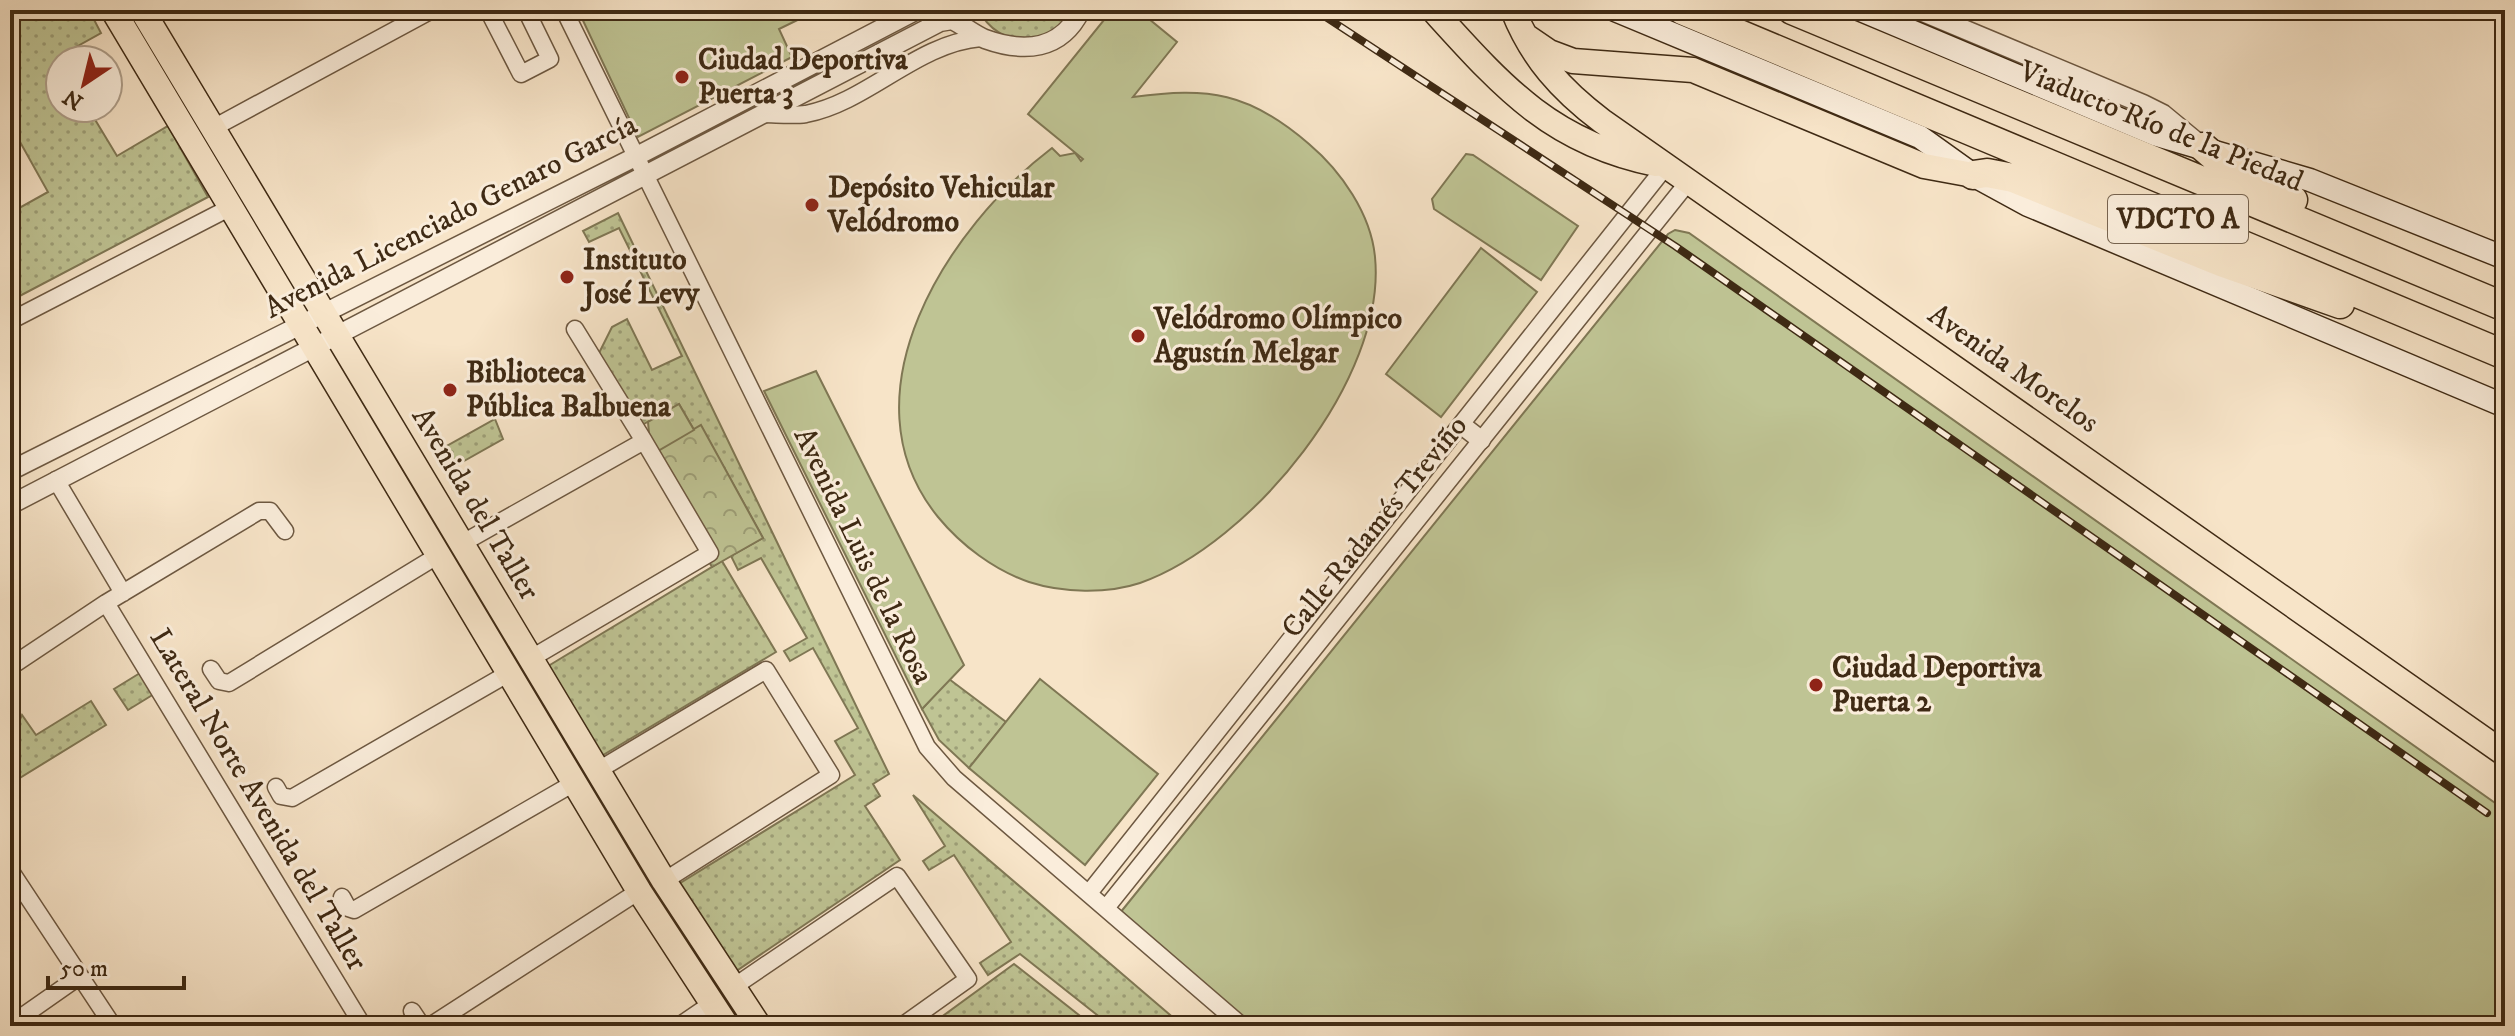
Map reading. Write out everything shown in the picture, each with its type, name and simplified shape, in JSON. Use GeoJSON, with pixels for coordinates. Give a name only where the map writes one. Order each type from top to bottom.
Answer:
{"type":"FeatureCollection","features":[{"type":"Feature","properties":{"kind":"highway","name":"VDCTO A"},"geometry":{"type":"LineString","coordinates":[[1682,10],[2505,355]]}},
{"type":"Feature","properties":{"kind":"highway","name":"Viaducto Río de la Piedad"},"geometry":{"type":"LineString","coordinates":[[1792,10],[2505,307]]}},
{"type":"Feature","properties":{"kind":"highway"},"geometry":{"type":"LineString","coordinates":[[2203,147],[2225,166],[2391,248],[2430,275]]}},
{"type":"Feature","properties":{"kind":"highway"},"geometry":{"type":"LineString","coordinates":[[1973,175],[1987,173],[2013,178],[2301,292],[2457,335]]}},
{"type":"Feature","properties":{"kind":"main road","name":"Avenida del Taller"},"geometry":{"type":"LineString","coordinates":[[113,10],[233,206],[437,556],[639,891],[727,1026]]}},
{"type":"Feature","properties":{"kind":"main road"},"geometry":{"type":"LineString","coordinates":[[1433,10],[1504,86],[1551,123],[1597,149],[1666,166]]}},
{"type":"Feature","properties":{"kind":"main road","name":"Avenida Morelos"},"geometry":{"type":"LineString","coordinates":[[1513,10],[1522,33],[1546,71],[1602,121],[2505,754]]}},
{"type":"Feature","properties":{"kind":"main road"},"geometry":{"type":"LineString","coordinates":[[1615,10],[1920,137],[1973,175],[2036,208],[2505,406]]}},
{"type":"Feature","properties":{"kind":"main road","name":"Viaducto Río de la Piedad"},"geometry":{"type":"LineString","coordinates":[[1861,10],[2157,135],[2310,180],[2505,258]]}},
{"type":"Feature","properties":{"kind":"main road","name":"Avenida del Taller"},"geometry":{"type":"LineString","coordinates":[[148,12],[182,75],[597,771],[664,881],[759,1026]]}},
{"type":"Feature","properties":{"kind":"main road"},"geometry":{"type":"LineString","coordinates":[[1522,33],[1549,52],[1573,61],[1625,67],[1671,66],[1703,74],[1924,166],[1973,175]]}},
{"type":"Feature","properties":{"kind":"main road"},"geometry":{"type":"LineString","coordinates":[[161,88],[182,75]]}},
{"type":"Feature","properties":{"kind":"main road"},"geometry":{"type":"LineString","coordinates":[[536,719],[558,706]]}},
{"type":"Feature","properties":{"kind":"street"},"geometry":{"type":"LineString","coordinates":[[215,127],[432,10]]}},
{"type":"Feature","properties":{"kind":"street"},"geometry":{"type":"LineString","coordinates":[[488,10],[521,74],[550,59],[526,10]]}},
{"type":"Feature","properties":{"kind":"street","name":"Avenida Luis de la Rosa"},"geometry":{"type":"LineString","coordinates":[[564,10],[927,747],[954,778],[1242,1026]]}},
{"type":"Feature","properties":{"kind":"street","name":"Avenida Licenciado Genaro García"},"geometry":{"type":"LineString","coordinates":[[10,471],[635,157],[917,10]]}},
{"type":"Feature","properties":{"kind":"street","name":"Avenida Licenciado Genaro García"},"geometry":{"type":"LineString","coordinates":[[10,505],[940,22],[952,20],[981,38],[1019,49],[1048,44],[1068,31],[1081,10]]}},
{"type":"Feature","properties":{"kind":"street"},"geometry":{"type":"LineString","coordinates":[[1918,10],[2153,109],[2203,147]]}},
{"type":"Feature","properties":{"kind":"street","name":"Calle Radamés Treviño"},"geometry":{"type":"LineString","coordinates":[[1089,893],[1463,426],[1666,166]]}},
{"type":"Feature","properties":{"kind":"street","name":"Calle Radamés Treviño"},"geometry":{"type":"LineString","coordinates":[[1106,908],[1689,181]]}},
{"type":"Feature","properties":{"kind":"street"},"geometry":{"type":"LineString","coordinates":[[10,321],[233,206]]}},
{"type":"Feature","properties":{"kind":"street"},"geometry":{"type":"LineString","coordinates":[[530,659],[710,553],[644,441],[607,387],[575,329]]}},
{"type":"Feature","properties":{"kind":"street"},"geometry":{"type":"LineString","coordinates":[[1463,426],[1481,440]]}},
{"type":"Feature","properties":{"kind":"street"},"geometry":{"type":"LineString","coordinates":[[461,544],[644,441]]}},
{"type":"Feature","properties":{"kind":"street"},"geometry":{"type":"LineString","coordinates":[[56,480],[123,593]]}},
{"type":"Feature","properties":{"kind":"street"},"geometry":{"type":"LineString","coordinates":[[10,667],[106,603],[259,511],[270,511],[285,531]]}},
{"type":"Feature","properties":{"kind":"street"},"geometry":{"type":"LineString","coordinates":[[211,669],[219,681],[229,683],[437,556]]}},
{"type":"Feature","properties":{"kind":"street","name":"Lateral Norte Avenida del Taller"},"geometry":{"type":"LineString","coordinates":[[106,603],[363,1026]]}},
{"type":"Feature","properties":{"kind":"street"},"geometry":{"type":"LineString","coordinates":[[597,771],[766,670],[831,775],[664,881]]}},
{"type":"Feature","properties":{"kind":"street"},"geometry":{"type":"LineString","coordinates":[[276,787],[281,796],[292,798],[509,673]]}},
{"type":"Feature","properties":{"kind":"street"},"geometry":{"type":"LineString","coordinates":[[342,897],[348,908],[354,910],[574,783]]}},
{"type":"Feature","properties":{"kind":"street"},"geometry":{"type":"LineString","coordinates":[[10,870],[113,1026]]}},
{"type":"Feature","properties":{"kind":"street"},"geometry":{"type":"LineString","coordinates":[[732,988],[897,876],[968,979],[902,1026]]}},
{"type":"Feature","properties":{"kind":"street"},"geometry":{"type":"LineString","coordinates":[[430,1026],[639,891]]}},
{"type":"Feature","properties":{"kind":"street"},"geometry":{"type":"LineString","coordinates":[[10,1025],[80,976]]}},
{"type":"Feature","properties":{"kind":"street"},"geometry":{"type":"LineString","coordinates":[[679,1026],[711,1004]]}},
{"type":"Feature","properties":{"kind":"street"},"geometry":{"type":"LineString","coordinates":[[412,1011],[422,1026]]}},
{"type":"Feature","properties":{"kind":"green space"},"geometry":{"type":"Polygon","coordinates":[[[10,10],[27,10],[30,16],[41,10],[89,10],[101,33],[81,44],[44,44],[44,124],[98,124],[117,156],[168,126],[208,197],[12,300],[10,213],[48,192],[10,124],[10,10]]]}},
{"type":"Feature","properties":{"kind":"green space","name":"Ciudad Deportiva Puerta 3"},"geometry":{"type":"Polygon","coordinates":[[[578,10],[818,10],[779,29],[792,57],[638,137],[578,10]]]}},
{"type":"Feature","properties":{"kind":"green space"},"geometry":{"type":"Polygon","coordinates":[[[979,10],[1071,10],[1063,23],[1052,32],[1025,40],[998,32],[987,23],[979,10]]]}},
{"type":"Feature","properties":{"kind":"green space","name":"Velódromo Olímpico Agustín Melgar"},"geometry":{"type":"Polygon","coordinates":[[[1112,10],[1138,10],[1177,42],[1133,97],[1206,94],[1247,104],[1287,127],[1332,167],[1352,194],[1368,225],[1375,257],[1373,304],[1359,354],[1335,403],[1304,451],[1266,495],[1225,533],[1182,563],[1127,587],[1070,590],[1042,586],[1016,577],[979,556],[957,537],[938,517],[910,469],[899,419],[903,367],[919,316],[944,267],[976,222],[1013,182],[1052,148],[1060,156],[1075,153],[1081,161],[1083,159],[1028,114],[1112,10]]]}},
{"type":"Feature","properties":{"kind":"green space"},"geometry":{"type":"Polygon","coordinates":[[[1466,154],[1473,155],[1578,226],[1541,280],[1434,209],[1432,199],[1466,154]]]}},
{"type":"Feature","properties":{"kind":"green space"},"geometry":{"type":"Polygon","coordinates":[[[618,213],[889,774],[873,784],[880,796],[865,806],[900,860],[726,978],[669,890],[855,775],[835,741],[858,728],[813,648],[790,661],[784,651],[807,638],[761,558],[738,570],[731,556],[763,538],[701,426],[694,430],[679,404],[642,425],[592,367],[612,327],[627,319],[652,370],[682,356],[619,228],[589,242],[583,231],[618,213]]]}},
{"type":"Feature","properties":{"kind":"green space","name":"Ciudad Deportiva Puerta 2"},"geometry":{"type":"Polygon","coordinates":[[[1675,230],[1689,233],[2505,810],[2505,1026],[1250,1026],[1120,913],[1668,234],[1675,230]]]}},
{"type":"Feature","properties":{"kind":"green space"},"geometry":{"type":"Polygon","coordinates":[[[1481,248],[1537,292],[1441,417],[1386,374],[1481,248]]]}},
{"type":"Feature","properties":{"kind":"green space"},"geometry":{"type":"Polygon","coordinates":[[[816,371],[964,665],[922,709],[764,391],[816,371]]]}},
{"type":"Feature","properties":{"kind":"green space"},"geometry":{"type":"Polygon","coordinates":[[[679,404],[694,430],[651,455],[648,422],[679,404]]]}},
{"type":"Feature","properties":{"kind":"green space"},"geometry":{"type":"Polygon","coordinates":[[[495,419],[503,439],[448,470],[441,458],[445,447],[495,419]]]}},
{"type":"Feature","properties":{"kind":"green space"},"geometry":{"type":"Polygon","coordinates":[[[701,425],[763,538],[712,567],[646,457],[701,425]]]}},
{"type":"Feature","properties":{"kind":"green space"},"geometry":{"type":"Polygon","coordinates":[[[722,561],[776,652],[588,764],[535,674],[722,561]]]}},
{"type":"Feature","properties":{"kind":"green space"},"geometry":{"type":"Polygon","coordinates":[[[140,673],[154,694],[128,710],[114,689],[140,673]]]}},
{"type":"Feature","properties":{"kind":"green space"},"geometry":{"type":"Polygon","coordinates":[[[949,679],[1006,722],[969,768],[939,740],[922,709],[949,679]]]}},
{"type":"Feature","properties":{"kind":"green space"},"geometry":{"type":"Polygon","coordinates":[[[1040,679],[1158,774],[1085,865],[969,768],[1040,679]]]}},
{"type":"Feature","properties":{"kind":"green space"},"geometry":{"type":"Polygon","coordinates":[[[91,701],[106,725],[10,784],[10,740],[22,715],[36,735],[91,701]]]}},
{"type":"Feature","properties":{"kind":"green space"},"geometry":{"type":"Polygon","coordinates":[[[913,795],[1183,1026],[1111,1026],[1020,954],[988,975],[980,963],[1011,942],[954,855],[929,870],[923,861],[945,846],[913,795]]]}},
{"type":"Feature","properties":{"kind":"green space"},"geometry":{"type":"Polygon","coordinates":[[[1014,964],[1084,1019],[1076,1026],[929,1026],[1014,964]]]}},
{"type":"Feature","properties":{"kind":"railway"},"geometry":{"type":"LineString","coordinates":[[1315,10],[1675,246],[2487,813]]}},
{"type":"Feature","properties":{"kind":"place","name":"Ciudad Deportiva Puerta 3"},"geometry":{"type":"Point","coordinates":[682,77]}},
{"type":"Feature","properties":{"kind":"place","name":"Depósito Vehicular Velódromo"},"geometry":{"type":"Point","coordinates":[812,205]}},
{"type":"Feature","properties":{"kind":"place","name":"Instituto José Levy"},"geometry":{"type":"Point","coordinates":[567,277]}},
{"type":"Feature","properties":{"kind":"place","name":"Velódromo Olímpico Agustín Melgar"},"geometry":{"type":"Point","coordinates":[1138,336]}},
{"type":"Feature","properties":{"kind":"place","name":"Biblioteca Pública Balbuena"},"geometry":{"type":"Point","coordinates":[450,390]}},
{"type":"Feature","properties":{"kind":"place","name":"Ciudad Deportiva Puerta 2"},"geometry":{"type":"Point","coordinates":[1816,685]}}]}
